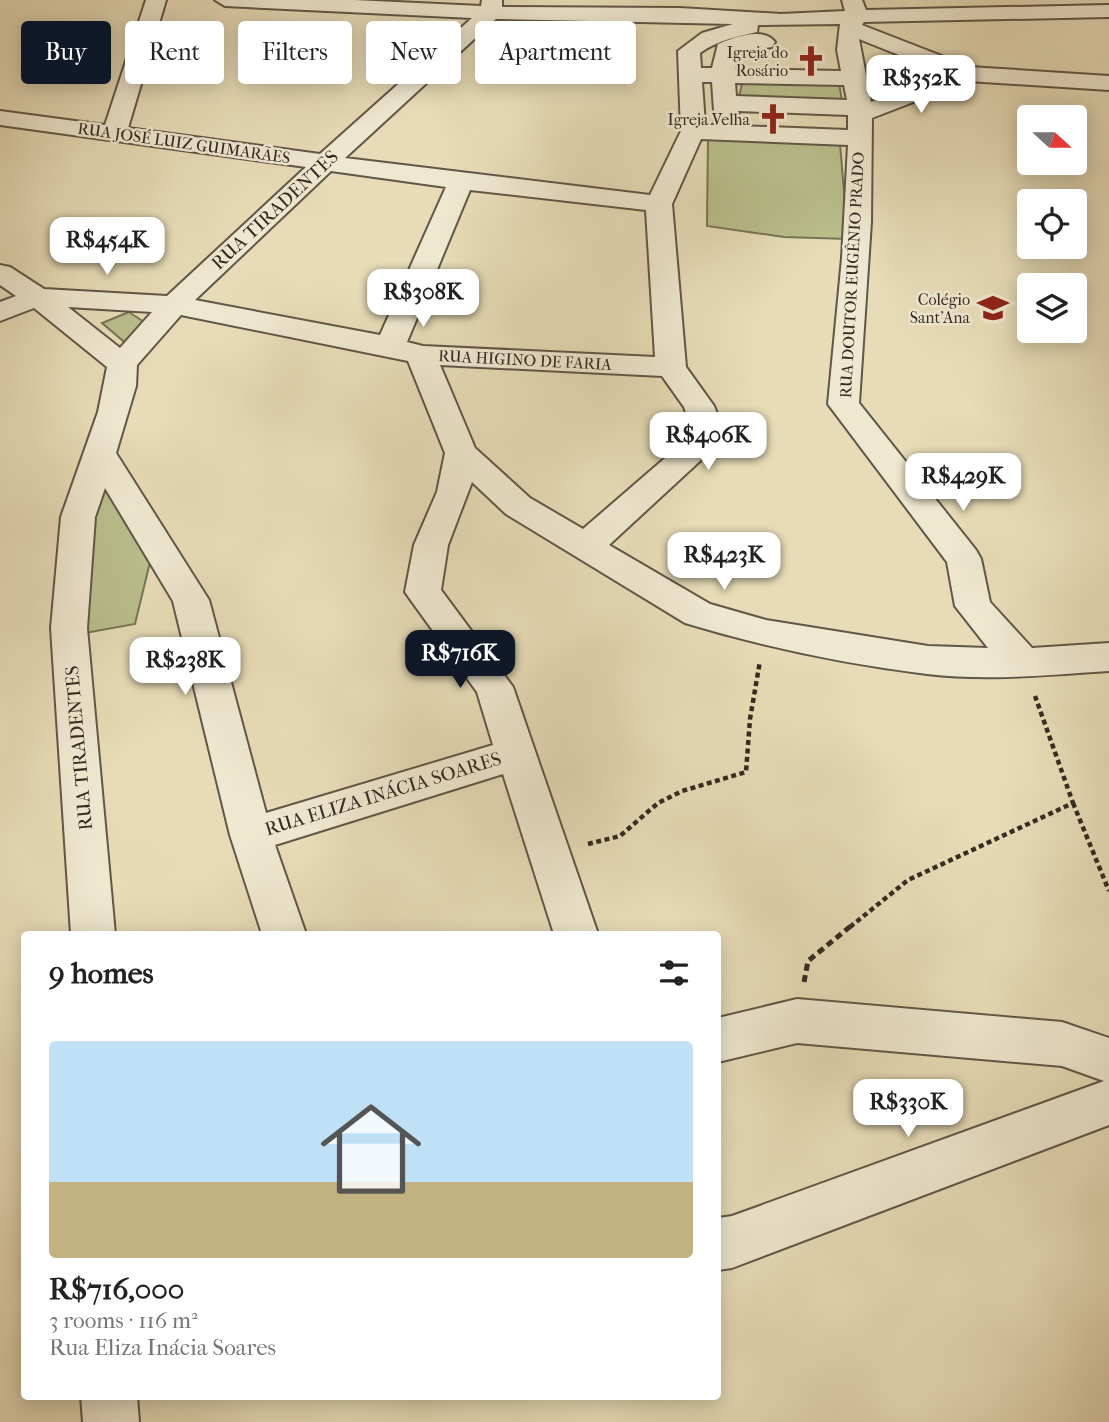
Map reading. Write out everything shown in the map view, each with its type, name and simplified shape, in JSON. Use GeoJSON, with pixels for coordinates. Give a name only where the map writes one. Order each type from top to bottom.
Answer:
{"type":"FeatureCollection","features":[{"type":"Feature","properties":{"kind":"street"},"geometry":{"type":"LineString","coordinates":[[114,133],[156,0]]}},
{"type":"Feature","properties":{"kind":"street"},"geometry":{"type":"LineString","coordinates":[[225,0],[680,7],[781,32]]}},
{"type":"Feature","properties":{"kind":"street"},"geometry":{"type":"LineString","coordinates":[[728,133],[723,75],[726,49],[742,42],[781,32],[851,22],[1109,9],[1106,0]]}},
{"type":"Feature","properties":{"kind":"street","name":"RUA TIRADENTES"},"geometry":{"type":"LineString","coordinates":[[93,931],[69,628],[78,517],[121,386],[122,364],[174,305],[492,6]]}},
{"type":"Feature","properties":{"kind":"street"},"geometry":{"type":"LineString","coordinates":[[821,44],[851,22]]}},
{"type":"Feature","properties":{"kind":"street"},"geometry":{"type":"LineString","coordinates":[[851,22],[966,74],[1109,83]]}},
{"type":"Feature","properties":{"kind":"street","name":"RUA DOUTOR EUGÊNIO PRADO"},"geometry":{"type":"LineString","coordinates":[[851,22],[854,79],[860,120],[855,275],[843,404],[964,559],[973,606],[1023,663]]}},
{"type":"Feature","properties":{"kind":"street"},"geometry":{"type":"LineString","coordinates":[[586,546],[690,453],[708,431],[699,406],[671,367],[659,204],[693,131],[689,51],[700,41],[722,32],[781,32]]}},
{"type":"Feature","properties":{"kind":"street"},"geometry":{"type":"LineString","coordinates":[[691,74],[854,79]]}},
{"type":"Feature","properties":{"kind":"street"},"geometry":{"type":"LineString","coordinates":[[693,131],[800,136],[860,120],[966,74]]}},
{"type":"Feature","properties":{"kind":"street"},"geometry":{"type":"LineString","coordinates":[[725,103],[798,106],[860,120]]}},
{"type":"Feature","properties":{"kind":"street"},"geometry":{"type":"LineString","coordinates":[[798,106],[800,136]]}},
{"type":"Feature","properties":{"kind":"street","name":"RUA JOSÉ LUIZ GUIMARÃES"},"geometry":{"type":"LineString","coordinates":[[0,118],[461,181],[659,204]]}},
{"type":"Feature","properties":{"kind":"street"},"geometry":{"type":"LineString","coordinates":[[461,181],[406,350],[461,453],[518,506],[698,614],[766,633],[928,660],[1023,663],[1109,657]]}},
{"type":"Feature","properties":{"kind":"street"},"geometry":{"type":"LineString","coordinates":[[0,273],[37,297],[122,364]]}},
{"type":"Feature","properties":{"kind":"street"},"geometry":{"type":"LineString","coordinates":[[0,312],[37,297]]}},
{"type":"Feature","properties":{"kind":"street","name":"RUA HIGINO DE FARIA"},"geometry":{"type":"LineString","coordinates":[[37,297],[174,305],[406,350],[671,367]]}},
{"type":"Feature","properties":{"kind":"street"},"geometry":{"type":"LineString","coordinates":[[99,452],[191,600],[251,835],[283,931]]}},
{"type":"Feature","properties":{"kind":"street","name":"RUA ELIZA INÁCIA SOARES"},"geometry":{"type":"LineString","coordinates":[[461,453],[454,492],[431,545],[424,592],[494,687],[547,854],[575,931]]}},
{"type":"Feature","properties":{"kind":"street","name":"RUA ELIZA INÁCIA SOARES"},"geometry":{"type":"LineString","coordinates":[[251,835],[515,754]]}},
{"type":"Feature","properties":{"kind":"street"},"geometry":{"type":"LineString","coordinates":[[721,1039],[797,1021],[1062,1044],[1109,1060]]}},
{"type":"Feature","properties":{"kind":"street"},"geometry":{"type":"LineString","coordinates":[[725,1243],[1109,1102]]}},
{"type":"Feature","properties":{"kind":"street"},"geometry":{"type":"LineString","coordinates":[[109,1400],[111,1422]]}},
{"type":"Feature","properties":{"kind":"path"},"geometry":{"type":"LineString","coordinates":[[547,854],[620,836],[658,803],[682,791],[746,772],[750,719],[766,633]]}},
{"type":"Feature","properties":{"kind":"path"},"geometry":{"type":"LineString","coordinates":[[1023,663],[1073,803],[1109,891]]}},
{"type":"Feature","properties":{"kind":"path"},"geometry":{"type":"LineString","coordinates":[[797,1021],[808,961],[908,880],[1073,803]]}},
{"type":"Feature","properties":{"kind":"green space"},"geometry":{"type":"Polygon","coordinates":[[[743,79],[839,83],[842,101],[739,97],[743,79]]]}},
{"type":"Feature","properties":{"kind":"green space"},"geometry":{"type":"Polygon","coordinates":[[[708,138],[840,144],[848,239],[784,237],[707,226],[708,138]]]}},
{"type":"Feature","properties":{"kind":"green space"},"geometry":{"type":"Polygon","coordinates":[[[129,312],[147,324],[129,346],[102,323],[129,312]]]}},
{"type":"Feature","properties":{"kind":"green space"},"geometry":{"type":"Polygon","coordinates":[[[90,485],[120,491],[151,558],[135,624],[74,635],[90,485]]]}},
{"type":"Feature","properties":{"kind":"place","name":"Igreja do Rosário"},"geometry":{"type":"Point","coordinates":[811,61]}},
{"type":"Feature","properties":{"kind":"place","name":"Igreja Velha"},"geometry":{"type":"Point","coordinates":[773,119]}},
{"type":"Feature","properties":{"kind":"place","name":"Colégio Sant'Ana"},"geometry":{"type":"Point","coordinates":[993,308]}}]}
